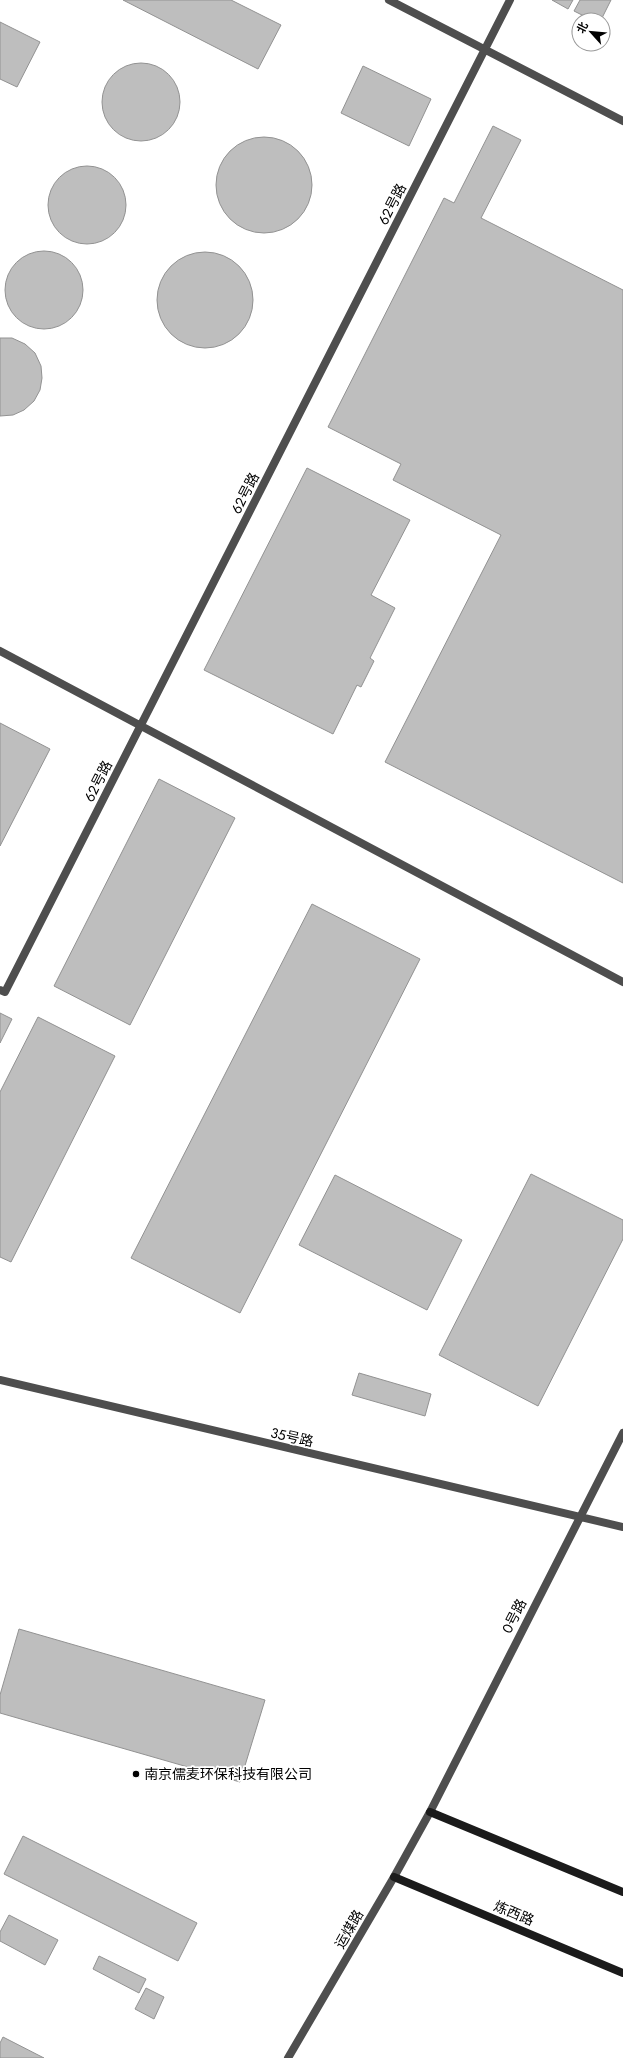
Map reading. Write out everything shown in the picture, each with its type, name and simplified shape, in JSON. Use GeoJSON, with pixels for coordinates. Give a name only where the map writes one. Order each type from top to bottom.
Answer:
{"type":"FeatureCollection","features":[{"type":"Feature","properties":{"kind":"main road"},"geometry":{"type":"LineString","coordinates":[[430,1812],[623,1892]]}},
{"type":"Feature","properties":{"kind":"main road","name":"炼西路"},"geometry":{"type":"LineString","coordinates":[[394,1877],[623,1973]]}},
{"type":"Feature","properties":{"kind":"street"},"geometry":{"type":"LineString","coordinates":[[390,0],[623,121]]}},
{"type":"Feature","properties":{"kind":"street","name":"62号路"},"geometry":{"type":"LineString","coordinates":[[0,990],[5,992],[510,0]]}},
{"type":"Feature","properties":{"kind":"street"},"geometry":{"type":"LineString","coordinates":[[0,651],[623,982]]}},
{"type":"Feature","properties":{"kind":"street","name":"35号路"},"geometry":{"type":"LineString","coordinates":[[0,1380],[579,1518],[623,1527]]}},
{"type":"Feature","properties":{"kind":"street","name":"0号路"},"geometry":{"type":"LineString","coordinates":[[430,1812],[623,1433]]}},
{"type":"Feature","properties":{"kind":"street","name":"运煤路"},"geometry":{"type":"LineString","coordinates":[[288,2058],[394,1877],[430,1812]]}},
{"type":"Feature","properties":{"kind":"building"},"geometry":{"type":"Polygon","coordinates":[[[123,0],[231,0],[281,25],[258,69],[123,0]]]}},
{"type":"Feature","properties":{"kind":"building"},"geometry":{"type":"Polygon","coordinates":[[[552,0],[573,0],[568,9],[552,0]]]}},
{"type":"Feature","properties":{"kind":"building"},"geometry":{"type":"Polygon","coordinates":[[[580,0],[611,0],[605,12],[574,11],[580,0]]]}},
{"type":"Feature","properties":{"kind":"building"},"geometry":{"type":"Polygon","coordinates":[[[0,22],[40,42],[17,87],[0,79],[0,22]]]}},
{"type":"Feature","properties":{"kind":"building"},"geometry":{"type":"Polygon","coordinates":[[[141,63],[156,66],[169,74],[177,87],[180,102],[177,117],[169,130],[156,138],[141,141],[126,138],[113,130],[105,117],[102,102],[105,87],[113,74],[126,66],[141,63]]]}},
{"type":"Feature","properties":{"kind":"building"},"geometry":{"type":"Polygon","coordinates":[[[363,66],[431,99],[409,146],[341,113],[363,66]]]}},
{"type":"Feature","properties":{"kind":"building"},"geometry":{"type":"Polygon","coordinates":[[[493,126],[521,140],[481,218],[623,290],[623,883],[385,762],[501,535],[393,480],[401,464],[328,427],[444,198],[454,203],[493,126]]]}},
{"type":"Feature","properties":{"kind":"building"},"geometry":{"type":"Polygon","coordinates":[[[264,137],[282,141],[291,145],[298,151],[304,158],[308,167],[312,185],[308,203],[304,212],[298,219],[291,225],[282,229],[264,233],[246,229],[237,225],[230,219],[224,212],[220,203],[216,185],[220,167],[224,158],[230,151],[237,145],[246,141],[264,137]]]}},
{"type":"Feature","properties":{"kind":"building"},"geometry":{"type":"Polygon","coordinates":[[[87,166],[102,169],[115,177],[123,190],[126,205],[123,220],[115,233],[102,241],[87,244],[72,241],[59,233],[51,220],[48,205],[51,190],[59,177],[72,169],[87,166]]]}},
{"type":"Feature","properties":{"kind":"building"},"geometry":{"type":"Polygon","coordinates":[[[44,251],[59,254],[66,258],[76,268],[80,275],[83,290],[80,305],[76,312],[66,322],[59,326],[44,329],[29,326],[22,322],[12,312],[8,305],[5,290],[8,275],[12,268],[22,258],[29,254],[44,251]]]}},
{"type":"Feature","properties":{"kind":"building"},"geometry":{"type":"Polygon","coordinates":[[[205,252],[223,256],[232,260],[239,266],[245,273],[249,282],[253,300],[249,318],[245,327],[239,334],[232,340],[223,344],[205,348],[187,344],[178,340],[171,334],[165,327],[161,318],[157,300],[161,282],[165,273],[171,266],[178,260],[187,256],[205,252]]]}},
{"type":"Feature","properties":{"kind":"building"},"geometry":{"type":"Polygon","coordinates":[[[0,338],[12,338],[25,344],[35,353],[41,366],[42,378],[40,390],[34,401],[24,410],[13,415],[0,416],[0,338]]]}},
{"type":"Feature","properties":{"kind":"building"},"geometry":{"type":"Polygon","coordinates":[[[307,468],[410,520],[371,595],[395,608],[370,658],[374,661],[361,687],[357,685],[333,734],[204,670],[307,468]]]}},
{"type":"Feature","properties":{"kind":"building"},"geometry":{"type":"Polygon","coordinates":[[[0,723],[50,749],[0,846],[0,723]]]}},
{"type":"Feature","properties":{"kind":"building"},"geometry":{"type":"Polygon","coordinates":[[[159,779],[235,818],[130,1025],[54,986],[159,779]]]}},
{"type":"Feature","properties":{"kind":"building"},"geometry":{"type":"Polygon","coordinates":[[[312,904],[420,959],[240,1313],[131,1258],[312,904]]]}},
{"type":"Feature","properties":{"kind":"building"},"geometry":{"type":"Polygon","coordinates":[[[0,1013],[12,1019],[0,1043],[0,1013]]]}},
{"type":"Feature","properties":{"kind":"building"},"geometry":{"type":"Polygon","coordinates":[[[38,1017],[115,1056],[11,1262],[0,1257],[0,1092],[38,1017]]]}},
{"type":"Feature","properties":{"kind":"building"},"geometry":{"type":"Polygon","coordinates":[[[531,1174],[623,1220],[623,1239],[538,1406],[439,1355],[531,1174]]]}},
{"type":"Feature","properties":{"kind":"building"},"geometry":{"type":"Polygon","coordinates":[[[335,1175],[462,1240],[427,1310],[299,1245],[335,1175]]]}},
{"type":"Feature","properties":{"kind":"building"},"geometry":{"type":"Polygon","coordinates":[[[359,1373],[431,1394],[425,1416],[352,1395],[359,1373]]]}},
{"type":"Feature","properties":{"kind":"building"},"geometry":{"type":"Polygon","coordinates":[[[19,1629],[265,1700],[240,1782],[0,1713],[0,1695],[19,1629]]]}},
{"type":"Feature","properties":{"kind":"building"},"geometry":{"type":"Polygon","coordinates":[[[23,1836],[197,1923],[178,1961],[4,1874],[23,1836]]]}},
{"type":"Feature","properties":{"kind":"building"},"geometry":{"type":"Polygon","coordinates":[[[9,1915],[58,1940],[45,1965],[0,1941],[0,1932],[9,1915]]]}},
{"type":"Feature","properties":{"kind":"building"},"geometry":{"type":"Polygon","coordinates":[[[99,1956],[146,1979],[139,1993],[93,1969],[99,1956]]]}},
{"type":"Feature","properties":{"kind":"building"},"geometry":{"type":"Polygon","coordinates":[[[146,1988],[164,1997],[154,2019],[135,2009],[146,1988]]]}},
{"type":"Feature","properties":{"kind":"building"},"geometry":{"type":"Polygon","coordinates":[[[3,2037],[44,2058],[0,2058],[0,2043],[3,2037]]]}},
{"type":"Feature","properties":{"kind":"place","name":"南京儒麦环保科技有限公司"},"geometry":{"type":"Point","coordinates":[136,1774]}}]}
